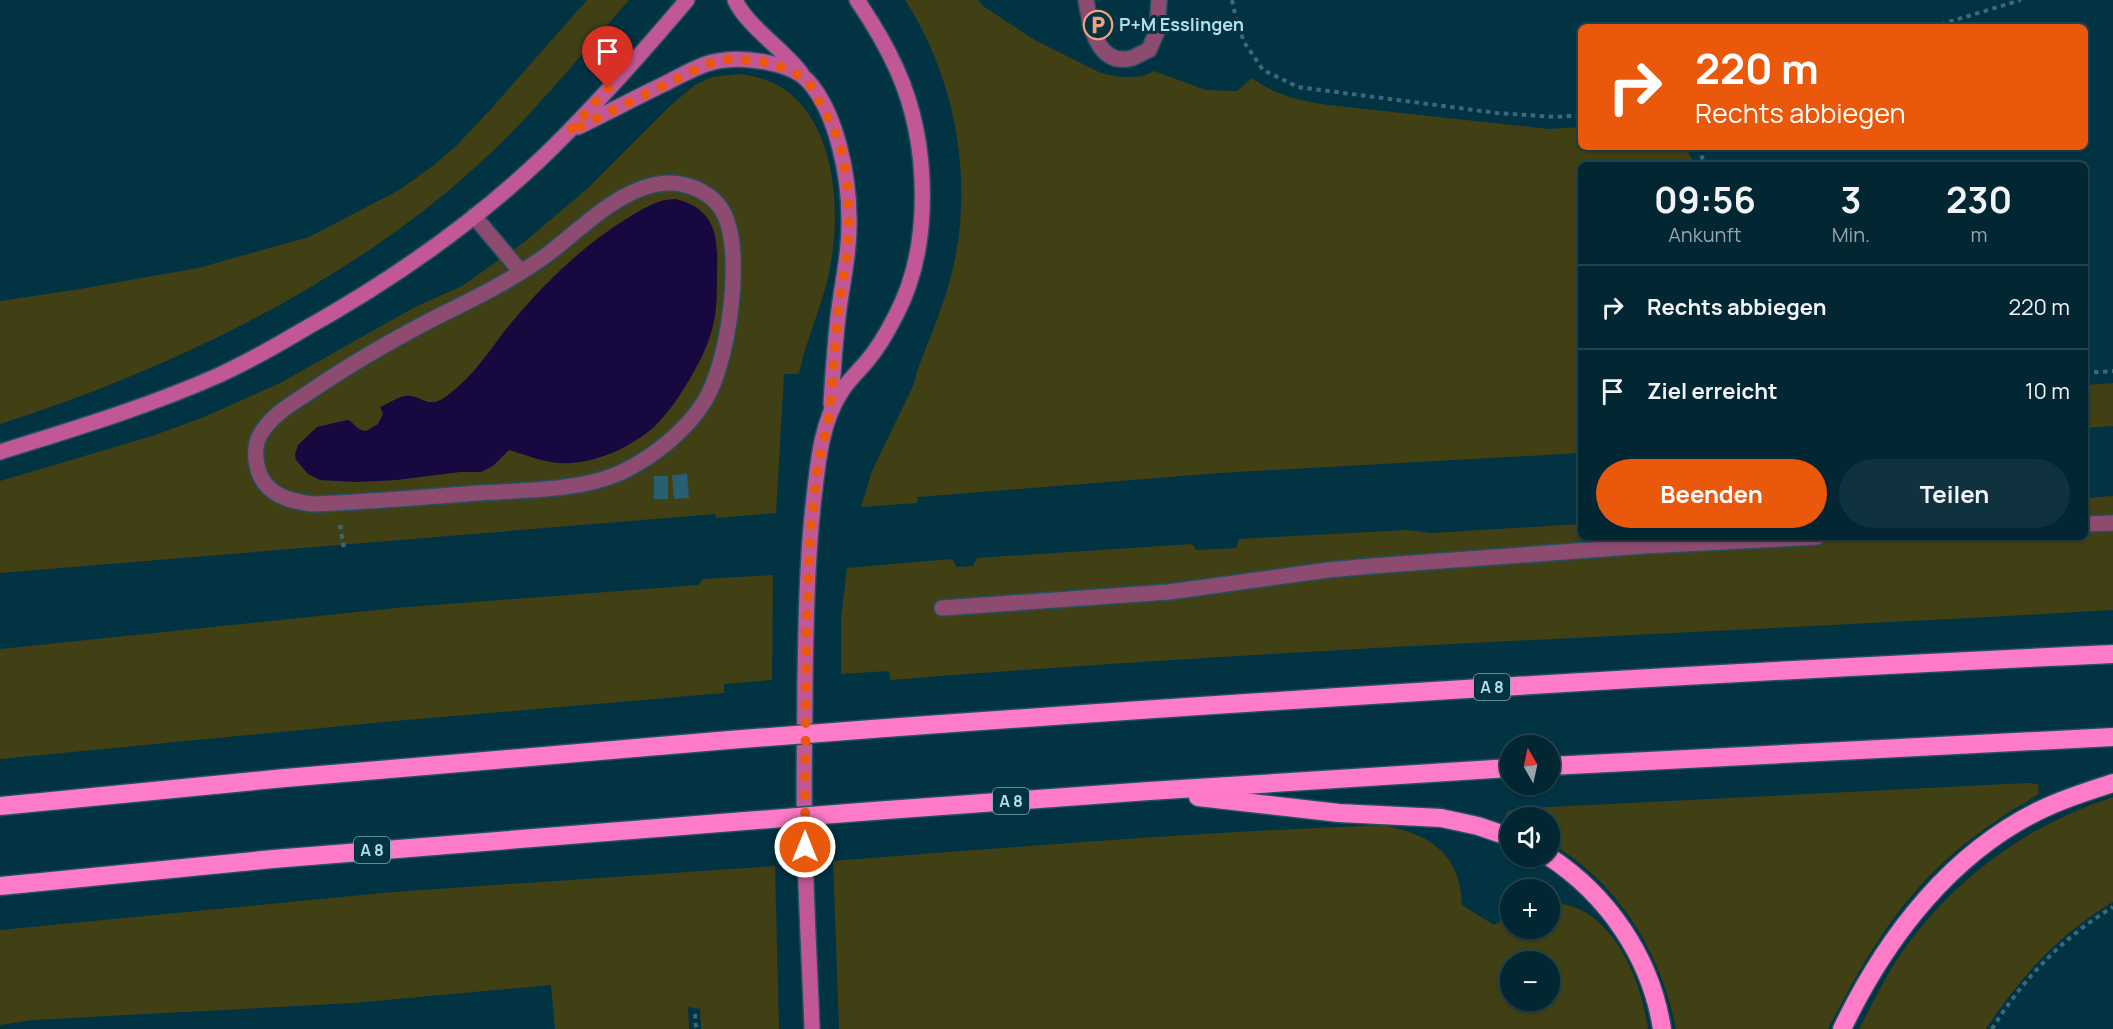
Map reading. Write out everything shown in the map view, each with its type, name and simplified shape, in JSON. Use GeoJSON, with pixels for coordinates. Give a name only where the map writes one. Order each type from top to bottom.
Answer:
{"type":"FeatureCollection","features":[{"type":"Feature","properties":{"kind":"highway","name":"A 8"},"geometry":{"type":"LineString","coordinates":[[0,806],[308,776],[729,740],[1189,706],[1701,674],[2113,654]]}},
{"type":"Feature","properties":{"kind":"highway"},"geometry":{"type":"LineString","coordinates":[[1560,765],[2113,737]]}},
{"type":"Feature","properties":{"kind":"highway","name":"A 8"},"geometry":{"type":"LineString","coordinates":[[0,886],[273,859],[745,821],[1149,791],[1500,769]]}},
{"type":"Feature","properties":{"kind":"highway"},"geometry":{"type":"LineString","coordinates":[[1842,1029],[1874,970],[1897,935],[1926,898],[1952,873],[1991,841],[2021,821],[2055,803],[2113,783]]}},
{"type":"Feature","properties":{"kind":"highway"},"geometry":{"type":"LineString","coordinates":[[1149,791],[1339,813],[1441,818],[1500,834]]}},
{"type":"Feature","properties":{"kind":"highway"},"geometry":{"type":"LineString","coordinates":[[1560,865],[1589,890],[1622,928],[1647,975],[1662,1029]]}},
{"type":"Feature","properties":{"kind":"main road"},"geometry":{"type":"LineString","coordinates":[[0,452],[120,413],[192,386],[247,361],[370,290],[474,216],[569,132],[687,0]]}},
{"type":"Feature","properties":{"kind":"main road"},"geometry":{"type":"LineString","coordinates":[[735,0],[749,20],[787,56],[808,81],[829,117],[838,140],[848,193],[849,236],[838,312],[830,413],[818,464],[810,537],[804,836],[812,1029]]}},
{"type":"Feature","properties":{"kind":"main road"},"geometry":{"type":"LineString","coordinates":[[830,413],[844,387],[884,338],[898,312],[912,272],[921,226],[921,167],[910,109],[898,71],[857,0]]}},
{"type":"Feature","properties":{"kind":"main road"},"geometry":{"type":"LineString","coordinates":[[569,132],[695,69],[717,61],[747,59],[770,63],[792,71],[808,81]]}},
{"type":"Feature","properties":{"kind":"lane"},"geometry":{"type":"LineString","coordinates":[[1086,0],[1092,29],[1100,49],[1119,59],[1131,58],[1149,50],[1157,32],[1159,0]]}},
{"type":"Feature","properties":{"kind":"lane"},"geometry":{"type":"LineString","coordinates":[[677,184],[699,190],[710,197],[724,213],[729,228],[732,252],[732,297],[722,361],[710,393],[693,418],[643,461],[608,478],[579,484],[525,490],[312,504],[284,499],[267,487],[257,467],[256,446],[264,429],[284,409],[385,345],[521,272],[557,248],[603,210],[638,190],[653,185],[677,184]]}},
{"type":"Feature","properties":{"kind":"lane"},"geometry":{"type":"LineString","coordinates":[[474,216],[521,272]]}},
{"type":"Feature","properties":{"kind":"lane"},"geometry":{"type":"LineString","coordinates":[[2088,524],[2113,523]]}},
{"type":"Feature","properties":{"kind":"lane"},"geometry":{"type":"LineString","coordinates":[[942,608],[1134,596],[1372,566],[1760,540]]}},
{"type":"Feature","properties":{"kind":"path"},"geometry":{"type":"LineString","coordinates":[[1232,0],[1244,42],[1263,70],[1298,87],[1497,112],[1556,117],[1578,116]]}},
{"type":"Feature","properties":{"kind":"path"},"geometry":{"type":"LineString","coordinates":[[1942,24],[2021,0]]}},
{"type":"Feature","properties":{"kind":"path"},"geometry":{"type":"LineString","coordinates":[[2088,373],[2113,371]]}},
{"type":"Feature","properties":{"kind":"path"},"geometry":{"type":"LineString","coordinates":[[1992,1029],[2040,966],[2078,931],[2113,908]]}},
{"type":"Feature","properties":{"kind":"path"},"geometry":{"type":"LineString","coordinates":[[695,1014],[696,1029]]}},
{"type":"Feature","properties":{"kind":"shaded area"},"geometry":{"type":"Polygon","coordinates":[[[587,0],[629,0],[514,130],[472,170],[422,212],[310,288],[250,321],[125,379],[0,424],[0,301],[198,268],[309,237],[399,190],[434,165],[456,146],[490,110],[587,0]]]}},
{"type":"Feature","properties":{"kind":"shaded area"},"geometry":{"type":"Polygon","coordinates":[[[905,0],[978,0],[983,6],[1033,39],[1101,73],[1133,77],[1154,71],[1206,90],[1237,91],[1252,78],[1288,96],[1328,105],[1549,129],[1578,127],[1578,150],[1687,150],[1693,162],[1578,162],[1578,453],[1220,473],[918,497],[917,503],[861,507],[872,471],[914,384],[937,320],[953,268],[959,234],[960,164],[956,129],[937,62],[905,0]]]}},
{"type":"Feature","properties":{"kind":"shaded area"},"geometry":{"type":"Polygon","coordinates":[[[739,74],[771,82],[795,98],[813,121],[825,149],[832,180],[835,212],[834,244],[829,273],[799,374],[784,374],[776,513],[716,518],[715,514],[0,573],[0,481],[152,436],[204,417],[280,383],[415,307],[462,286],[523,243],[587,189],[672,104],[695,85],[712,77],[739,74]]]}},
{"type":"Feature","properties":{"kind":"shaded area"},"geometry":{"type":"Polygon","coordinates":[[[676,199],[700,210],[712,227],[717,248],[716,312],[707,344],[687,383],[662,419],[645,434],[605,456],[582,462],[555,463],[509,450],[493,466],[481,472],[460,472],[397,480],[356,482],[320,480],[308,474],[296,460],[298,445],[317,427],[347,420],[366,431],[378,424],[383,414],[380,407],[399,398],[411,396],[429,402],[441,400],[474,370],[537,294],[579,253],[643,209],[662,201],[676,199]]]}},
{"type":"Feature","properties":{"kind":"shaded area"},"geometry":{"type":"Polygon","coordinates":[[[2113,383],[2113,426],[2088,428],[2088,385],[2113,383]]]}},
{"type":"Feature","properties":{"kind":"shaded area"},"geometry":{"type":"Polygon","coordinates":[[[2113,496],[2113,610],[1348,650],[890,680],[889,671],[841,674],[841,618],[847,568],[952,559],[957,567],[973,566],[977,558],[1192,544],[1196,550],[1236,548],[1239,539],[1407,530],[1432,533],[1578,524],[1578,540],[2088,540],[2088,498],[2113,496]]]}},
{"type":"Feature","properties":{"kind":"shaded area"},"geometry":{"type":"Polygon","coordinates":[[[773,575],[772,680],[724,684],[724,693],[395,721],[0,759],[0,649],[395,608],[698,585],[703,579],[773,575]]]}},
{"type":"Feature","properties":{"kind":"shaded area"},"geometry":{"type":"Polygon","coordinates":[[[2027,783],[2038,784],[2039,793],[1956,851],[1916,890],[1868,957],[1828,1029],[1676,1029],[1660,973],[1633,922],[1596,878],[1560,850],[1560,807],[1550,807],[2027,783]]]}},
{"type":"Feature","properties":{"kind":"shaded area"},"geometry":{"type":"Polygon","coordinates":[[[2113,797],[2113,902],[2075,928],[2042,958],[2012,992],[1986,1029],[1859,1029],[1894,964],[1938,908],[1963,883],[1989,861],[2048,824],[2113,797]]]}},
{"type":"Feature","properties":{"kind":"shaded area"},"geometry":{"type":"Polygon","coordinates":[[[1382,825],[1414,834],[1439,849],[1448,859],[1460,887],[1462,905],[1494,925],[1500,921],[1500,939],[1560,939],[1560,904],[1577,908],[1598,922],[1620,948],[1636,980],[1648,1029],[839,1029],[833,861],[1245,832],[1382,825]]]}},
{"type":"Feature","properties":{"kind":"shaded area"},"geometry":{"type":"Polygon","coordinates":[[[775,866],[779,1029],[701,1029],[700,1009],[688,1007],[689,1029],[555,1029],[551,985],[353,1003],[32,1020],[0,1025],[0,930],[393,892],[775,866]]]}},
{"type":"Feature","properties":{"kind":"building"},"geometry":{"type":"Polygon","coordinates":[[[687,474],[689,498],[674,499],[672,475],[687,474]]]}},
{"type":"Feature","properties":{"kind":"building"},"geometry":{"type":"Polygon","coordinates":[[[654,476],[668,476],[668,499],[654,499],[654,476]]]}},
{"type":"Feature","properties":{"kind":"place","name":"P+M Esslingen"},"geometry":{"type":"Point","coordinates":[1098,25]}},
{"type":"Feature","properties":{"kind":"route"},"geometry":{"type":"LineString","coordinates":[[608,88],[569,132],[707,64],[739,59],[770,63],[792,71],[808,81],[829,117],[842,152],[847,179],[849,236],[838,312],[830,413],[818,464],[810,537],[804,771],[805,847]]}}]}
